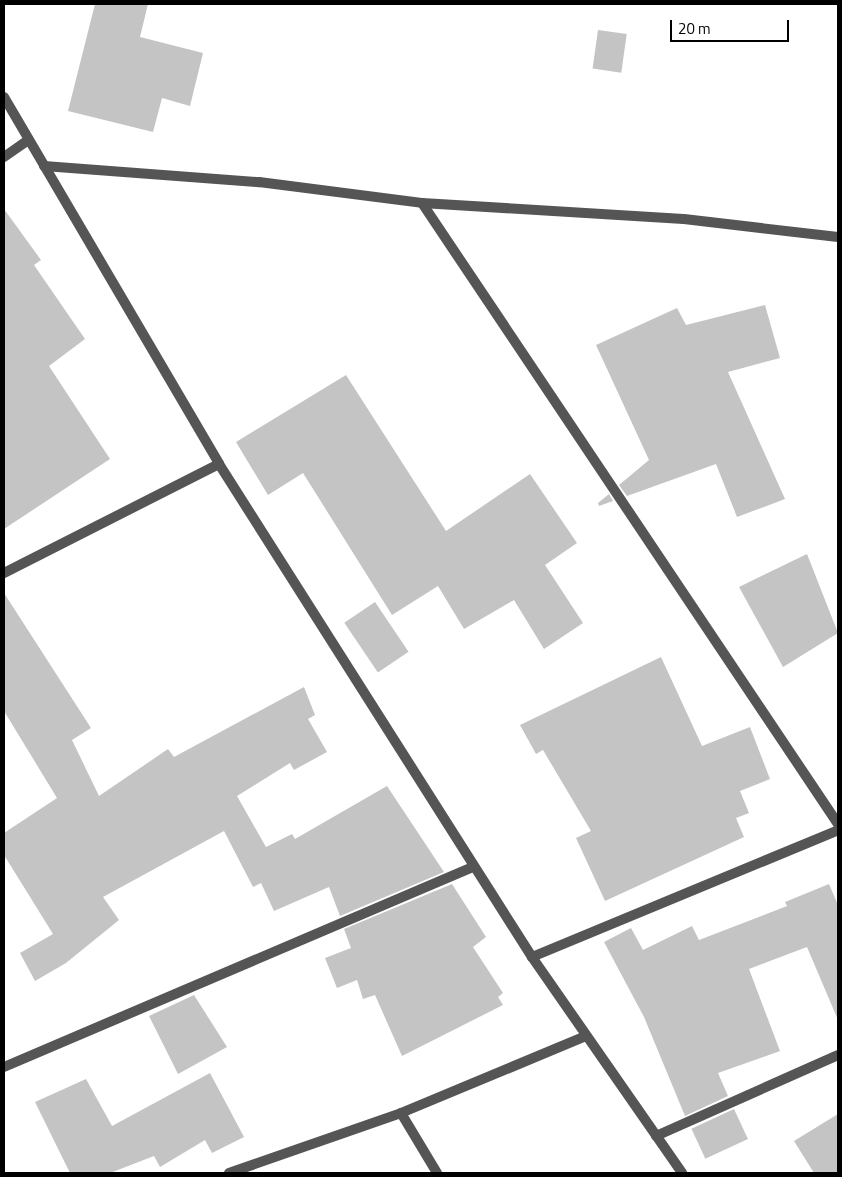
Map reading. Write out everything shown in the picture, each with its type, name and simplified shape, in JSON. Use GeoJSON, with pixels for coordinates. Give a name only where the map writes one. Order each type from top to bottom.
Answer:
{"type":"FeatureCollection","features":[{"type":"Feature","properties":{"kind":"street"},"geometry":{"type":"LineString","coordinates":[[4,97],[219,464],[584,1037],[682,1173]]}},
{"type":"Feature","properties":{"kind":"street"},"geometry":{"type":"LineString","coordinates":[[4,157],[28,140]]}},
{"type":"Feature","properties":{"kind":"street"},"geometry":{"type":"LineString","coordinates":[[44,166],[259,182],[422,203],[684,219],[838,237]]}},
{"type":"Feature","properties":{"kind":"street"},"geometry":{"type":"LineString","coordinates":[[422,203],[838,824]]}},
{"type":"Feature","properties":{"kind":"street"},"geometry":{"type":"LineString","coordinates":[[4,573],[219,464]]}},
{"type":"Feature","properties":{"kind":"street"},"geometry":{"type":"LineString","coordinates":[[532,957],[838,830]]}},
{"type":"Feature","properties":{"kind":"street"},"geometry":{"type":"LineString","coordinates":[[4,1067],[474,867]]}},
{"type":"Feature","properties":{"kind":"street"},"geometry":{"type":"LineString","coordinates":[[229,1173],[401,1113],[584,1037]]}},
{"type":"Feature","properties":{"kind":"street"},"geometry":{"type":"LineString","coordinates":[[656,1136],[838,1055]]}},
{"type":"Feature","properties":{"kind":"street"},"geometry":{"type":"LineString","coordinates":[[401,1113],[437,1173]]}},
{"type":"Feature","properties":{"kind":"building"},"geometry":{"type":"Polygon","coordinates":[[[95,4],[148,4],[140,37],[203,53],[190,106],[162,98],[153,132],[68,111],[95,4]]]}},
{"type":"Feature","properties":{"kind":"building"},"geometry":{"type":"Polygon","coordinates":[[[598,30],[627,34],[621,73],[593,69],[598,30]]]}},
{"type":"Feature","properties":{"kind":"building"},"geometry":{"type":"Polygon","coordinates":[[[4,209],[41,260],[34,265],[85,339],[49,366],[110,459],[4,529],[4,209]]]}},
{"type":"Feature","properties":{"kind":"building"},"geometry":{"type":"Polygon","coordinates":[[[765,305],[780,358],[728,372],[785,499],[737,517],[716,464],[627,496],[619,485],[649,460],[596,345],[677,308],[686,325],[765,305]]]}},
{"type":"Feature","properties":{"kind":"building"},"geometry":{"type":"Polygon","coordinates":[[[346,375],[446,531],[530,474],[577,543],[545,565],[583,623],[544,649],[514,600],[464,629],[438,586],[392,615],[303,473],[268,495],[236,442],[346,375]]]}},
{"type":"Feature","properties":{"kind":"building"},"geometry":{"type":"Polygon","coordinates":[[[609,494],[613,501],[599,506],[598,503],[609,494]]]}},
{"type":"Feature","properties":{"kind":"building"},"geometry":{"type":"Polygon","coordinates":[[[807,554],[838,633],[783,667],[739,587],[807,554]]]}},
{"type":"Feature","properties":{"kind":"building"},"geometry":{"type":"Polygon","coordinates":[[[4,593],[91,728],[72,740],[99,796],[168,749],[174,757],[304,687],[315,715],[308,719],[327,752],[294,770],[290,763],[237,796],[266,847],[292,834],[295,839],[387,786],[444,872],[340,916],[329,887],[274,911],[261,883],[253,887],[224,831],[103,897],[119,920],[66,963],[35,981],[20,953],[53,934],[4,855],[4,833],[57,798],[4,711],[4,593]]]}},
{"type":"Feature","properties":{"kind":"building"},"geometry":{"type":"Polygon","coordinates":[[[375,602],[409,652],[378,672],[344,623],[375,602]]]}},
{"type":"Feature","properties":{"kind":"building"},"geometry":{"type":"Polygon","coordinates":[[[661,657],[702,746],[750,727],[770,779],[740,791],[749,813],[736,818],[744,837],[605,901],[576,838],[591,831],[543,750],[536,754],[520,725],[661,657]]]}},
{"type":"Feature","properties":{"kind":"building"},"geometry":{"type":"Polygon","coordinates":[[[452,884],[486,937],[473,947],[503,993],[498,997],[503,1005],[402,1056],[375,995],[363,999],[357,980],[337,988],[325,958],[351,948],[344,929],[452,884]]]}},
{"type":"Feature","properties":{"kind":"building"},"geometry":{"type":"Polygon","coordinates":[[[829,884],[838,905],[838,1020],[807,947],[749,969],[780,1051],[718,1073],[728,1096],[685,1116],[644,1017],[604,942],[631,928],[643,950],[692,926],[699,940],[787,906],[785,902],[829,884]]]}},
{"type":"Feature","properties":{"kind":"building"},"geometry":{"type":"Polygon","coordinates":[[[194,995],[227,1047],[178,1074],[149,1016],[194,995]]]}},
{"type":"Feature","properties":{"kind":"building"},"geometry":{"type":"Polygon","coordinates":[[[210,1073],[244,1137],[212,1153],[205,1140],[160,1167],[154,1156],[110,1173],[70,1173],[35,1102],[86,1079],[112,1126],[210,1073]]]}},
{"type":"Feature","properties":{"kind":"building"},"geometry":{"type":"Polygon","coordinates":[[[734,1109],[748,1139],[705,1159],[691,1129],[734,1109]]]}},
{"type":"Feature","properties":{"kind":"building"},"geometry":{"type":"Polygon","coordinates":[[[838,1114],[838,1173],[814,1173],[794,1141],[838,1114]]]}}]}
